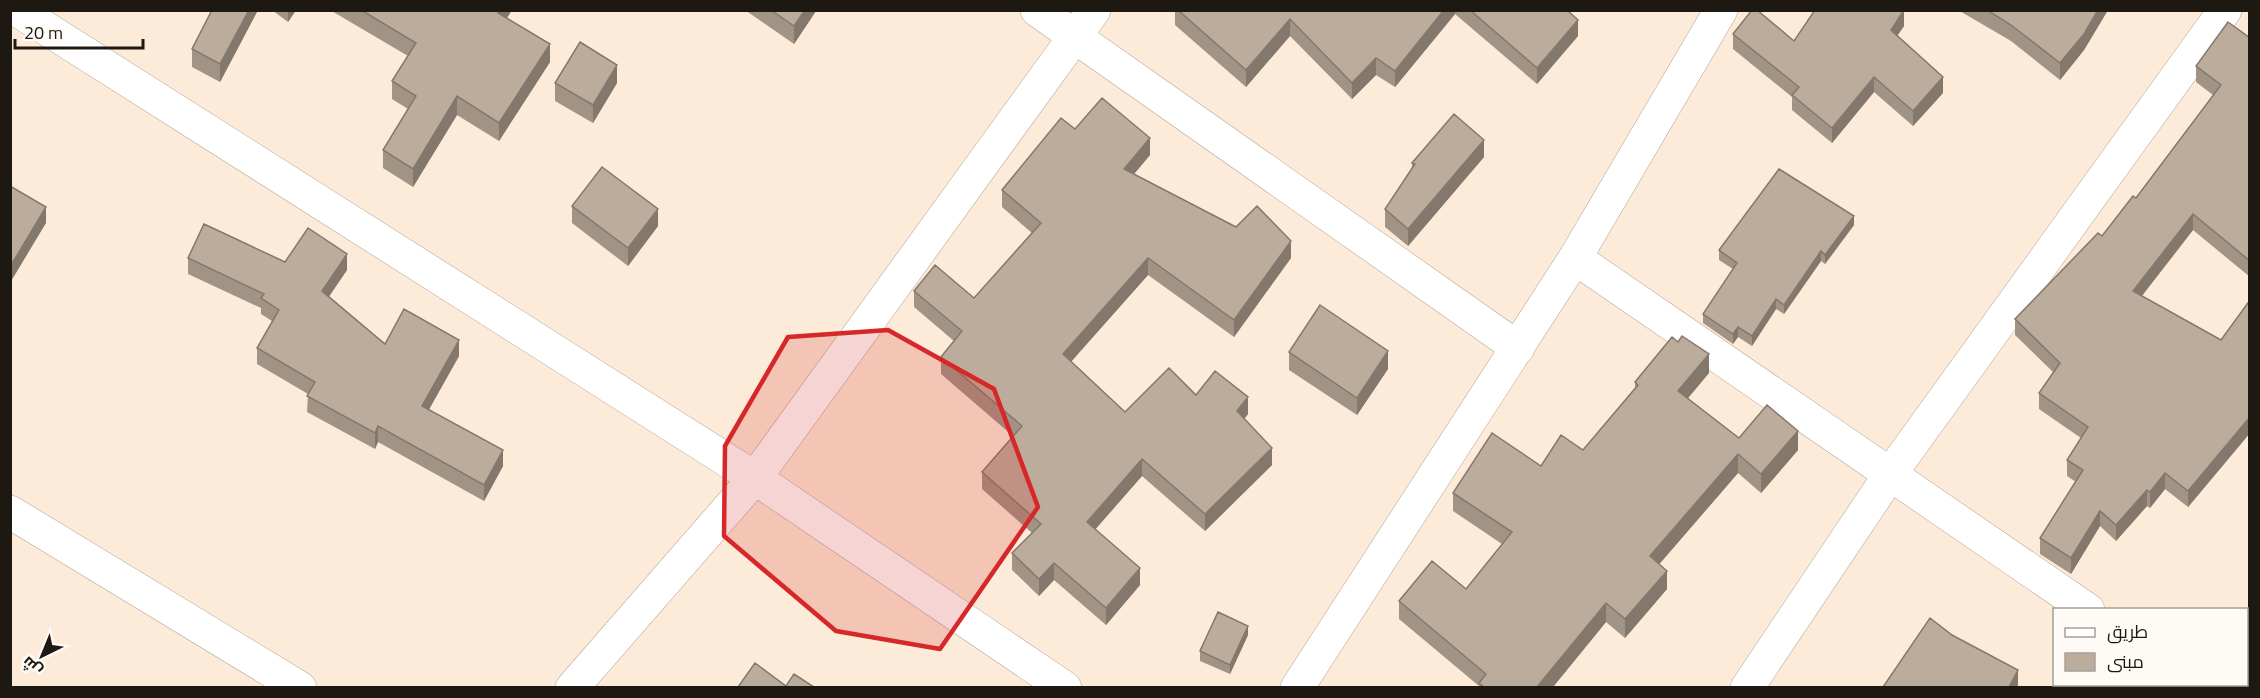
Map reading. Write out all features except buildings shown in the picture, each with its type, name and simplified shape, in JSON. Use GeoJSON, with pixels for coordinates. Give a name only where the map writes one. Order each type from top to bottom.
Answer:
{"type":"FeatureCollection","features":[{"type":"Feature","properties":{"kind":"street"},"geometry":{"type":"LineString","coordinates":[[17,10],[755,478],[1065,687]]}},
{"type":"Feature","properties":{"kind":"street"},"geometry":{"type":"LineString","coordinates":[[1037,10],[1518,348]]}},
{"type":"Feature","properties":{"kind":"street"},"geometry":{"type":"LineString","coordinates":[[572,687],[755,478],[1094,10]]}},
{"type":"Feature","properties":{"kind":"street"},"geometry":{"type":"LineString","coordinates":[[1297,687],[1575,258],[1721,10]]}},
{"type":"Feature","properties":{"kind":"street"},"geometry":{"type":"LineString","coordinates":[[1747,687],[1891,473],[2225,10]]}},
{"type":"Feature","properties":{"kind":"street"},"geometry":{"type":"LineString","coordinates":[[1575,258],[2087,608]]}},
{"type":"Feature","properties":{"kind":"street"},"geometry":{"type":"LineString","coordinates":[[10,512],[300,687]]}},
{"type":"Feature","properties":{"kind":"highlighted area"},"geometry":{"type":"Polygon","coordinates":[[[888,330],[994,389],[1038,507],[940,649],[836,631],[724,536],[725,446],[788,337],[888,330]]]}}]}
